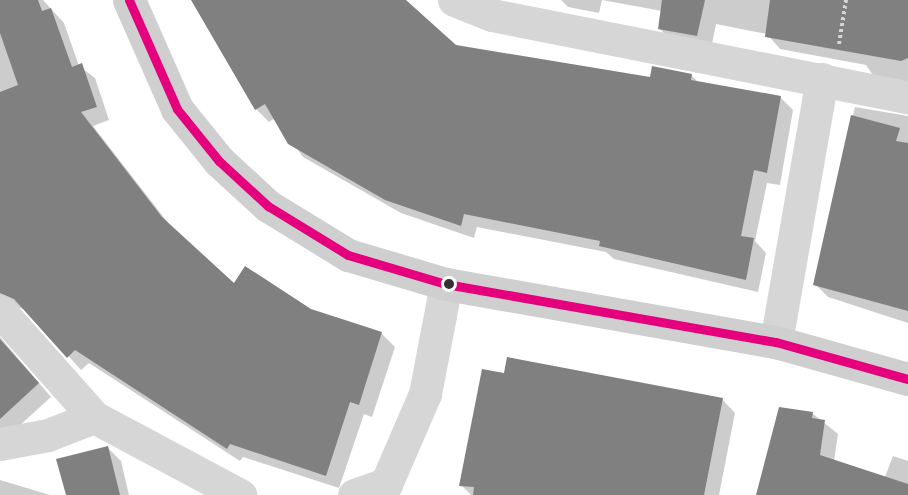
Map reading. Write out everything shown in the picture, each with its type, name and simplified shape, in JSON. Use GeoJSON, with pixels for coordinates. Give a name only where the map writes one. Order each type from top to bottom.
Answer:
{"type":"FeatureCollection","features":[{"type":"Feature","properties":{"kind":"street"},"geometry":{"type":"LineString","coordinates":[[129,0],[177,109],[219,160],[268,206],[348,255],[446,284],[776,342],[908,379]]}},
{"type":"Feature","properties":{"kind":"street"},"geometry":{"type":"LineString","coordinates":[[454,0],[492,15],[908,97]]}},
{"type":"Feature","properties":{"kind":"street"},"geometry":{"type":"LineString","coordinates":[[776,342],[822,79]]}},
{"type":"Feature","properties":{"kind":"street"},"geometry":{"type":"LineString","coordinates":[[354,495],[390,490],[425,393],[446,284]]}},
{"type":"Feature","properties":{"kind":"street"},"geometry":{"type":"LineString","coordinates":[[0,311],[94,417],[240,495]]}},
{"type":"Feature","properties":{"kind":"street"},"geometry":{"type":"LineString","coordinates":[[0,444],[48,435],[94,417]]}},
{"type":"Feature","properties":{"kind":"building"},"geometry":{"type":"Polygon","coordinates":[[[0,0],[38,0],[42,11],[51,8],[72,67],[82,63],[97,107],[81,112],[162,217],[234,283],[245,266],[311,309],[382,332],[359,405],[350,402],[326,476],[230,444],[227,449],[75,350],[67,358],[14,299],[0,293],[0,92],[18,85],[0,33],[0,0]]]}},
{"type":"Feature","properties":{"kind":"building"},"geometry":{"type":"Polygon","coordinates":[[[191,0],[406,0],[456,45],[650,77],[652,66],[692,74],[691,80],[781,96],[767,173],[754,170],[741,236],[754,238],[746,280],[599,246],[600,241],[464,214],[461,226],[385,200],[288,144],[265,104],[255,110],[191,0]]]}},
{"type":"Feature","properties":{"kind":"building"},"geometry":{"type":"Polygon","coordinates":[[[662,0],[705,0],[697,36],[658,29],[662,0]]]}},
{"type":"Feature","properties":{"kind":"building"},"geometry":{"type":"Polygon","coordinates":[[[770,0],[908,0],[908,58],[901,61],[765,37],[770,0]]]}},
{"type":"Feature","properties":{"kind":"building"},"geometry":{"type":"Polygon","coordinates":[[[851,115],[900,128],[896,141],[908,143],[908,311],[813,285],[851,115]]]}},
{"type":"Feature","properties":{"kind":"building"},"geometry":{"type":"Polygon","coordinates":[[[0,339],[39,383],[0,419],[0,339]]]}},
{"type":"Feature","properties":{"kind":"building"},"geometry":{"type":"Polygon","coordinates":[[[507,357],[723,398],[704,495],[473,495],[474,487],[459,486],[482,369],[504,373],[507,357]]]}},
{"type":"Feature","properties":{"kind":"building"},"geometry":{"type":"Polygon","coordinates":[[[779,407],[813,412],[812,418],[825,420],[820,455],[908,484],[908,495],[756,495],[779,407]]]}},
{"type":"Feature","properties":{"kind":"building"},"geometry":{"type":"Polygon","coordinates":[[[108,446],[120,495],[66,495],[56,459],[108,446]]]}},
{"type":"Feature","properties":{"kind":"transit line"},"geometry":{"type":"LineString","coordinates":[[129,0],[177,109],[219,161],[268,206],[348,255],[446,284],[776,342],[908,379]]}}]}
